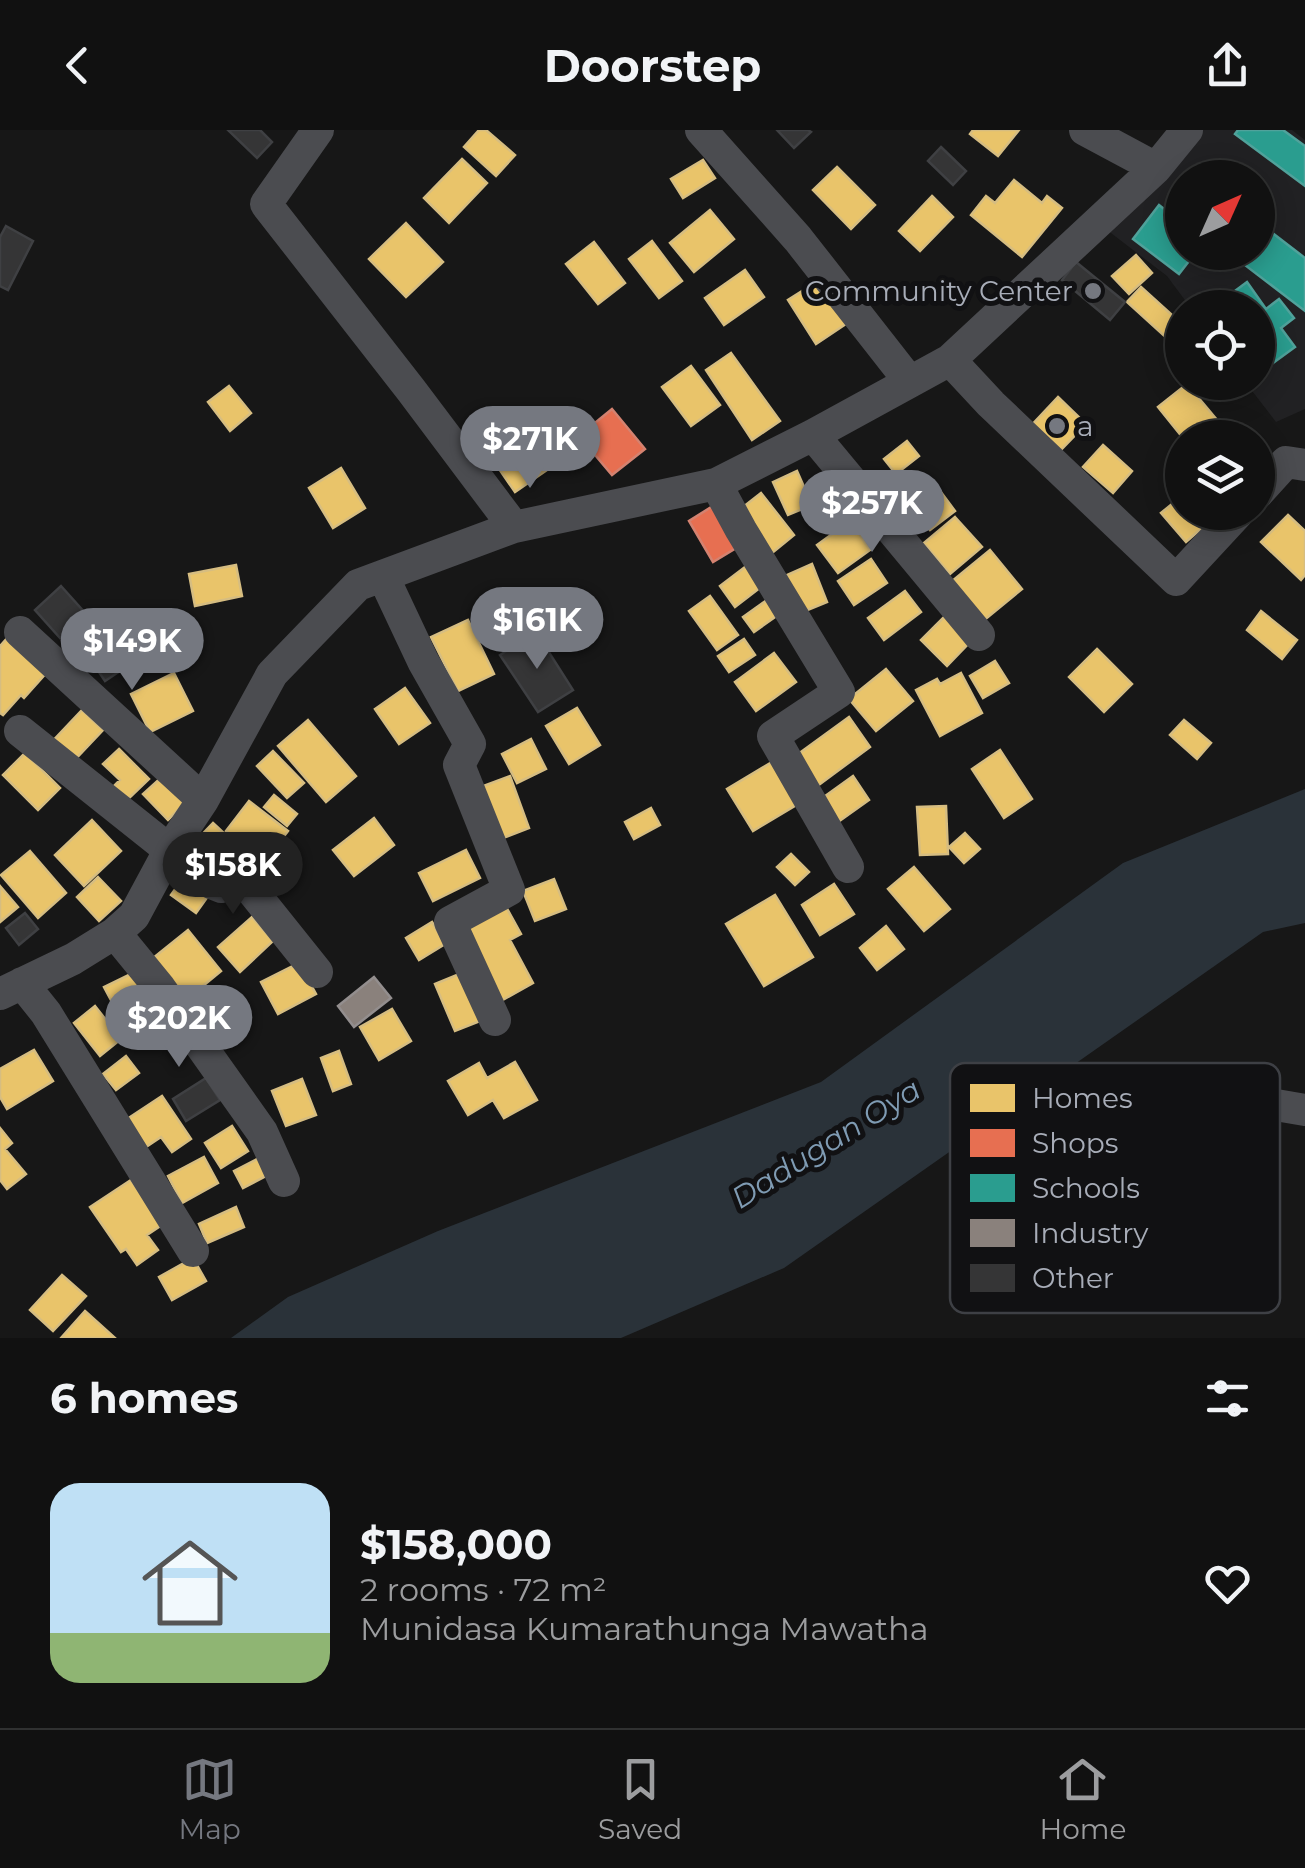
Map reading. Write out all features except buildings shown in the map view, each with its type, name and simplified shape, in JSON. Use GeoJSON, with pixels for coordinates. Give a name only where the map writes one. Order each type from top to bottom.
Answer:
{"type":"FeatureCollection","features":[{"type":"Feature","properties":{"kind":"street"},"geometry":{"type":"LineString","coordinates":[[318,130],[266,204],[514,527]]}},
{"type":"Feature","properties":{"kind":"street"},"geometry":{"type":"LineString","coordinates":[[701,130],[798,239],[910,382]]}},
{"type":"Feature","properties":{"kind":"street"},"geometry":{"type":"LineString","coordinates":[[1085,130],[1156,168]]}},
{"type":"Feature","properties":{"kind":"street"},"geometry":{"type":"LineString","coordinates":[[194,1251],[46,1013],[11,988],[73,959],[134,916],[272,674],[358,585],[514,527],[716,484],[950,360],[1156,168],[1186,130]]}},
{"type":"Feature","properties":{"kind":"street"},"geometry":{"type":"LineString","coordinates":[[950,360],[990,404],[1176,580],[1222,530]]}},
{"type":"Feature","properties":{"kind":"street"},"geometry":{"type":"LineString","coordinates":[[813,435],[979,635]]}},
{"type":"Feature","properties":{"kind":"street"},"geometry":{"type":"LineString","coordinates":[[1275,474],[1286,462],[1305,465]]}},
{"type":"Feature","properties":{"kind":"street"},"geometry":{"type":"LineString","coordinates":[[716,484],[839,692],[773,736],[848,867]]}},
{"type":"Feature","properties":{"kind":"street"},"geometry":{"type":"LineString","coordinates":[[382,576],[423,661],[470,744],[459,765],[509,890],[450,922],[495,1020]]}},
{"type":"Feature","properties":{"kind":"street"},"geometry":{"type":"LineString","coordinates":[[20,632],[203,800]]}},
{"type":"Feature","properties":{"kind":"street"},"geometry":{"type":"LineString","coordinates":[[20,731],[210,882],[221,888],[236,882],[249,887],[317,972]]}},
{"type":"Feature","properties":{"kind":"street"},"geometry":{"type":"LineString","coordinates":[[115,933],[160,988],[262,1132],[284,1181]]}},
{"type":"Feature","properties":{"kind":"street"},"geometry":{"type":"LineString","coordinates":[[1280,1106],[1305,1110]]}},
{"type":"Feature","properties":{"kind":"shaded area"},"geometry":{"type":"Polygon","coordinates":[[[1199,130],[1292,130],[1305,140],[1305,409],[1276,422],[1259,400],[1275,400],[1275,290],[1177,290],[1167,276],[1107,230],[1165,167],[1165,270],[1275,270],[1275,160],[1171,160],[1199,130]]]}},
{"type":"Feature","properties":{"kind":"water","name":"Dadugan Oya"},"geometry":{"type":"Polygon","coordinates":[[[1305,789],[1305,923],[1263,932],[1076,1063],[950,1063],[950,1152],[784,1268],[621,1338],[231,1338],[288,1297],[438,1231],[821,1082],[1123,863],[1305,789]]]}},
{"type":"Feature","properties":{"kind":"place","name":"Community Center"},"geometry":{"type":"Point","coordinates":[1093,291]}},
{"type":"Feature","properties":{"kind":"place","name":"a"},"geometry":{"type":"Point","coordinates":[1057,426]}}]}
